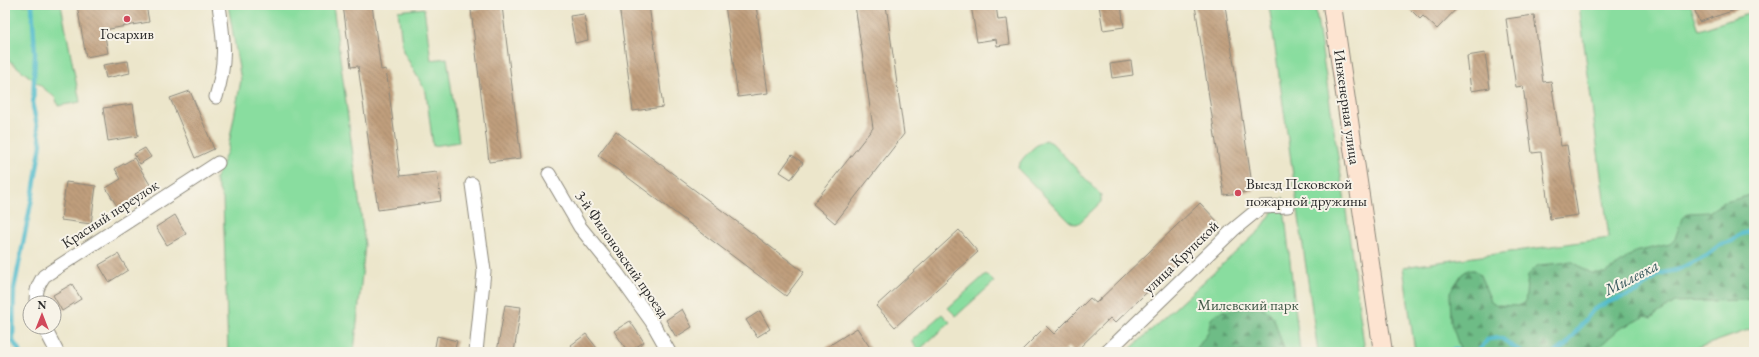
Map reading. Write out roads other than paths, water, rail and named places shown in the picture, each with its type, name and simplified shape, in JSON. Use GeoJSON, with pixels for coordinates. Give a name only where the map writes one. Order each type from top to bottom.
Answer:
{"type":"FeatureCollection","features":[{"type":"Feature","properties":{"kind":"main road","name":"Инженерная улица"},"geometry":{"type":"LineString","coordinates":[[1332,5],[1383,352]]}},
{"type":"Feature","properties":{"kind":"street"},"geometry":{"type":"LineString","coordinates":[[216,97],[224,68],[224,37],[219,5]]}},
{"type":"Feature","properties":{"kind":"street","name":"Красный переулок"},"geometry":{"type":"LineString","coordinates":[[36,295],[38,285],[44,276],[218,163]]}},
{"type":"Feature","properties":{"kind":"street","name":"3-й Филоновский проезд"},"geometry":{"type":"LineString","coordinates":[[549,174],[580,227],[617,273],[652,322],[669,352]]}},
{"type":"Feature","properties":{"kind":"street"},"geometry":{"type":"LineString","coordinates":[[472,184],[484,271],[476,352]]}},
{"type":"Feature","properties":{"kind":"street","name":"улица Крупской"},"geometry":{"type":"LineString","coordinates":[[1107,352],[1233,230],[1261,207],[1288,206]]}},
{"type":"Feature","properties":{"kind":"street"},"geometry":{"type":"LineString","coordinates":[[48,335],[57,352]]}},
{"type":"Feature","properties":{"kind":"waterway"},"geometry":{"type":"LineString","coordinates":[[20,352],[13,341],[14,289],[41,144],[33,107],[35,53],[32,5]]}},
{"type":"Feature","properties":{"kind":"waterway","name":"Милевка"},"geometry":{"type":"LineString","coordinates":[[1555,352],[1565,346],[1593,310],[1608,302],[1637,292],[1658,274],[1677,270],[1707,255],[1721,244],[1732,241],[1739,235],[1754,230]]}},
{"type":"Feature","properties":{"kind":"waterway","name":"Милевка"},"geometry":{"type":"LineString","coordinates":[[1478,352],[1488,339],[1501,338],[1521,352]]}},
{"type":"Feature","properties":{"kind":"waterway","name":"Милевка"},"geometry":{"type":"LineString","coordinates":[[1446,352],[1455,350],[1463,352]]}},
{"type":"Feature","properties":{"kind":"place","name":"Госархив"},"geometry":{"type":"Point","coordinates":[127,19]}},
{"type":"Feature","properties":{"kind":"place","name":"Выезд Псковской пожарной дружины"},"geometry":{"type":"Point","coordinates":[1238,193]}},
{"type":"Feature","properties":{"kind":"park label","name":"Милевский парк"},"geometry":{"type":"Point","coordinates":[1248,305]}}]}
